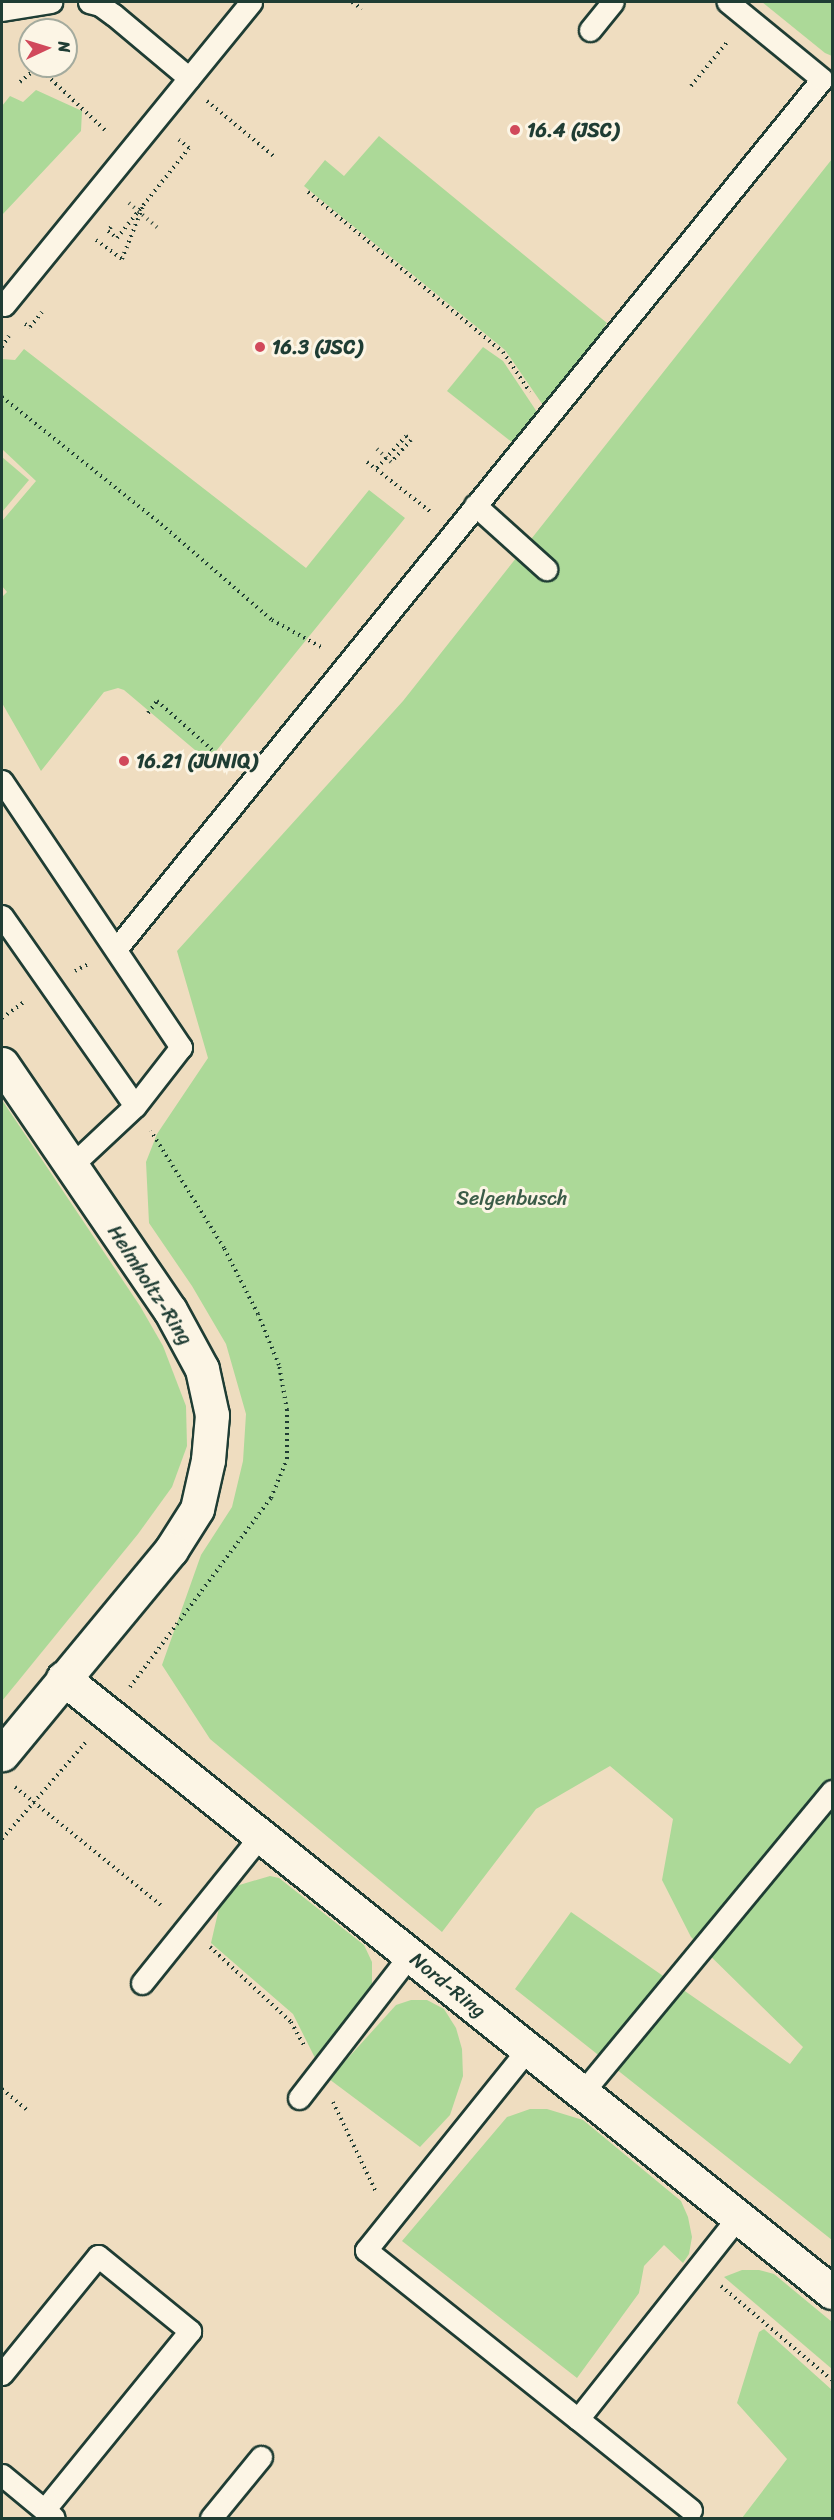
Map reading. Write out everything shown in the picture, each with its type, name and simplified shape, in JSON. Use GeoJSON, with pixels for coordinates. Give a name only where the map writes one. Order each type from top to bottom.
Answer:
{"type":"FeatureCollection","features":[{"type":"Feature","properties":{"kind":"street","name":"Helmholtz-Ring"},"geometry":{"type":"LineString","coordinates":[[2,1064],[70,1167],[170,1310],[202,1369],[212,1415],[208,1460],[197,1509],[171,1550],[63,1678],[5,1768]]}},
{"type":"Feature","properties":{"kind":"street","name":"Nord-Ring"},"geometry":{"type":"LineString","coordinates":[[63,1678],[832,2292]]}},
{"type":"Feature","properties":{"kind":"lane"},"geometry":{"type":"LineString","coordinates":[[2,10],[51,2]]}},
{"type":"Feature","properties":{"kind":"lane"},"geometry":{"type":"LineString","coordinates":[[89,2],[100,5],[114,15],[187,80]]}},
{"type":"Feature","properties":{"kind":"lane"},"geometry":{"type":"LineString","coordinates":[[4,305],[251,2]]}},
{"type":"Feature","properties":{"kind":"lane"},"geometry":{"type":"LineString","coordinates":[[590,30],[613,2]]}},
{"type":"Feature","properties":{"kind":"lane"},"geometry":{"type":"LineString","coordinates":[[116,949],[453,531],[827,79],[728,2]]}},
{"type":"Feature","properties":{"kind":"lane"},"geometry":{"type":"LineString","coordinates":[[475,505],[546,569]]}},
{"type":"Feature","properties":{"kind":"lane"},"geometry":{"type":"LineString","coordinates":[[2,781],[181,1047],[135,1106],[70,1167]]}},
{"type":"Feature","properties":{"kind":"lane"},"geometry":{"type":"LineString","coordinates":[[2,916],[135,1106]]}},
{"type":"Feature","properties":{"kind":"lane"},"geometry":{"type":"LineString","coordinates":[[582,2093],[832,1791]]}},
{"type":"Feature","properties":{"kind":"lane"},"geometry":{"type":"LineString","coordinates":[[142,1983],[260,1836]]}},
{"type":"Feature","properties":{"kind":"lane"},"geometry":{"type":"LineString","coordinates":[[299,2098],[410,1955]]}},
{"type":"Feature","properties":{"kind":"lane"},"geometry":{"type":"LineString","coordinates":[[527,2050],[366,2250],[691,2510]]}},
{"type":"Feature","properties":{"kind":"lane"},"geometry":{"type":"LineString","coordinates":[[578,2419],[738,2217]]}},
{"type":"Feature","properties":{"kind":"lane"},"geometry":{"type":"LineString","coordinates":[[2,2374],[98,2256],[190,2331],[50,2514],[2,2475]]}},
{"type":"Feature","properties":{"kind":"lane"},"geometry":{"type":"LineString","coordinates":[[211,2518],[261,2457]]}},
{"type":"Feature","properties":{"kind":"path"},"geometry":{"type":"LineString","coordinates":[[352,2],[362,9]]}},
{"type":"Feature","properties":{"kind":"path"},"geometry":{"type":"LineString","coordinates":[[691,86],[747,17]]}},
{"type":"Feature","properties":{"kind":"path"},"geometry":{"type":"LineString","coordinates":[[20,82],[38,68],[82,111]]}},
{"type":"Feature","properties":{"kind":"path"},"geometry":{"type":"LineString","coordinates":[[187,80],[276,158]]}},
{"type":"Feature","properties":{"kind":"path"},"geometry":{"type":"LineString","coordinates":[[115,222],[108,231],[117,238],[189,148],[155,120]]}},
{"type":"Feature","properties":{"kind":"path"},"geometry":{"type":"LineString","coordinates":[[308,192],[503,352],[546,418]]}},
{"type":"Feature","properties":{"kind":"path"},"geometry":{"type":"LineString","coordinates":[[122,213],[129,203],[157,227]]}},
{"type":"Feature","properties":{"kind":"path"},"geometry":{"type":"LineString","coordinates":[[89,248],[95,239],[122,259],[142,206]]}},
{"type":"Feature","properties":{"kind":"path"},"geometry":{"type":"LineString","coordinates":[[20,320],[30,327],[43,310]]}},
{"type":"Feature","properties":{"kind":"path"},"geometry":{"type":"LineString","coordinates":[[2,397],[161,524],[272,620],[347,662]]}},
{"type":"Feature","properties":{"kind":"path"},"geometry":{"type":"LineString","coordinates":[[377,468],[406,436],[411,440],[391,462],[378,449]]}},
{"type":"Feature","properties":{"kind":"path"},"geometry":{"type":"LineString","coordinates":[[367,462],[453,531]]}},
{"type":"Feature","properties":{"kind":"path"},"geometry":{"type":"LineString","coordinates":[[148,713],[157,701],[218,754]]}},
{"type":"Feature","properties":{"kind":"path"},"geometry":{"type":"LineString","coordinates":[[5,1768],[187,1927],[291,2022],[319,2073],[390,2220]]}},
{"type":"Feature","properties":{"kind":"path"},"geometry":{"type":"LineString","coordinates":[[2,2089],[27,2110]]}},
{"type":"Feature","properties":{"kind":"path"},"geometry":{"type":"LineString","coordinates":[[699,2267],[832,2380]]}},
{"type":"Feature","properties":{"kind":"shaded area"},"geometry":{"type":"Polygon","coordinates":[[[2,2],[832,2],[832,2518],[2,2518],[2,2]]]}},
{"type":"Feature","properties":{"kind":"green space"},"geometry":{"type":"Polygon","coordinates":[[[762,2],[832,2],[832,56],[825,53],[762,2]]]}},
{"type":"Feature","properties":{"kind":"green space"},"geometry":{"type":"Polygon","coordinates":[[[36,90],[82,111],[81,131],[2,215],[2,106],[10,96],[23,102],[36,90]]]}},
{"type":"Feature","properties":{"kind":"green space"},"geometry":{"type":"Polygon","coordinates":[[[379,136],[607,323],[547,411],[505,350],[304,186],[325,160],[344,176],[379,136]]]}},
{"type":"Feature","properties":{"kind":"green space","name":"Selgenbusch"},"geometry":{"type":"Polygon","coordinates":[[[832,159],[832,2240],[515,1989],[571,1912],[790,2064],[803,2047],[691,1937],[662,1880],[673,1819],[610,1766],[536,1809],[442,1932],[210,1739],[162,1665],[201,1555],[232,1507],[243,1461],[246,1414],[226,1344],[192,1286],[149,1223],[146,1162],[157,1134],[208,1058],[177,951],[403,701],[832,159]]]}},
{"type":"Feature","properties":{"kind":"green space"},"geometry":{"type":"Polygon","coordinates":[[[483,347],[503,361],[541,418],[518,447],[447,391],[483,347]]]}},
{"type":"Feature","properties":{"kind":"green space"},"geometry":{"type":"Polygon","coordinates":[[[24,349],[306,568],[369,490],[405,518],[208,761],[124,690],[118,688],[104,692],[41,771],[2,703],[2,597],[7,592],[2,586],[2,521],[36,481],[2,449],[2,359],[15,360],[24,349]]]}},
{"type":"Feature","properties":{"kind":"green space"},"geometry":{"type":"Polygon","coordinates":[[[2,457],[29,480],[2,512],[2,457]]]}},
{"type":"Feature","properties":{"kind":"green space"},"geometry":{"type":"Polygon","coordinates":[[[2,1100],[140,1306],[163,1346],[186,1406],[187,1446],[172,1487],[138,1534],[2,1701],[2,1100]]]}},
{"type":"Feature","properties":{"kind":"green space"},"geometry":{"type":"Polygon","coordinates":[[[270,1876],[279,1878],[364,1945],[372,1962],[372,1985],[366,2000],[315,2058],[293,2014],[211,1943],[220,1904],[236,1886],[270,1876]]]}},
{"type":"Feature","properties":{"kind":"green space"},"geometry":{"type":"Polygon","coordinates":[[[411,2000],[427,2000],[444,2009],[456,2028],[462,2049],[463,2076],[450,2115],[420,2147],[329,2079],[396,2005],[411,2000]]]}},
{"type":"Feature","properties":{"kind":"green space"},"geometry":{"type":"Polygon","coordinates":[[[530,2109],[547,2109],[583,2120],[681,2201],[688,2217],[692,2237],[689,2254],[683,2263],[664,2245],[644,2266],[639,2293],[577,2378],[402,2241],[507,2117],[530,2109]]]}},
{"type":"Feature","properties":{"kind":"green space"},"geometry":{"type":"Polygon","coordinates":[[[742,2270],[759,2270],[774,2274],[832,2322],[832,2369],[724,2277],[742,2270]]]}},
{"type":"Feature","properties":{"kind":"green space"},"geometry":{"type":"Polygon","coordinates":[[[764,2329],[832,2390],[832,2518],[742,2518],[787,2459],[737,2403],[759,2332],[764,2329]]]}},
{"type":"Feature","properties":{"kind":"place","name":"16.4 (JSC)"},"geometry":{"type":"Point","coordinates":[515,130]}},
{"type":"Feature","properties":{"kind":"place","name":"16.3 (JSC)"},"geometry":{"type":"Point","coordinates":[260,347]}},
{"type":"Feature","properties":{"kind":"place","name":"16.21 (JUNIQ)"},"geometry":{"type":"Point","coordinates":[124,761]}}]}
